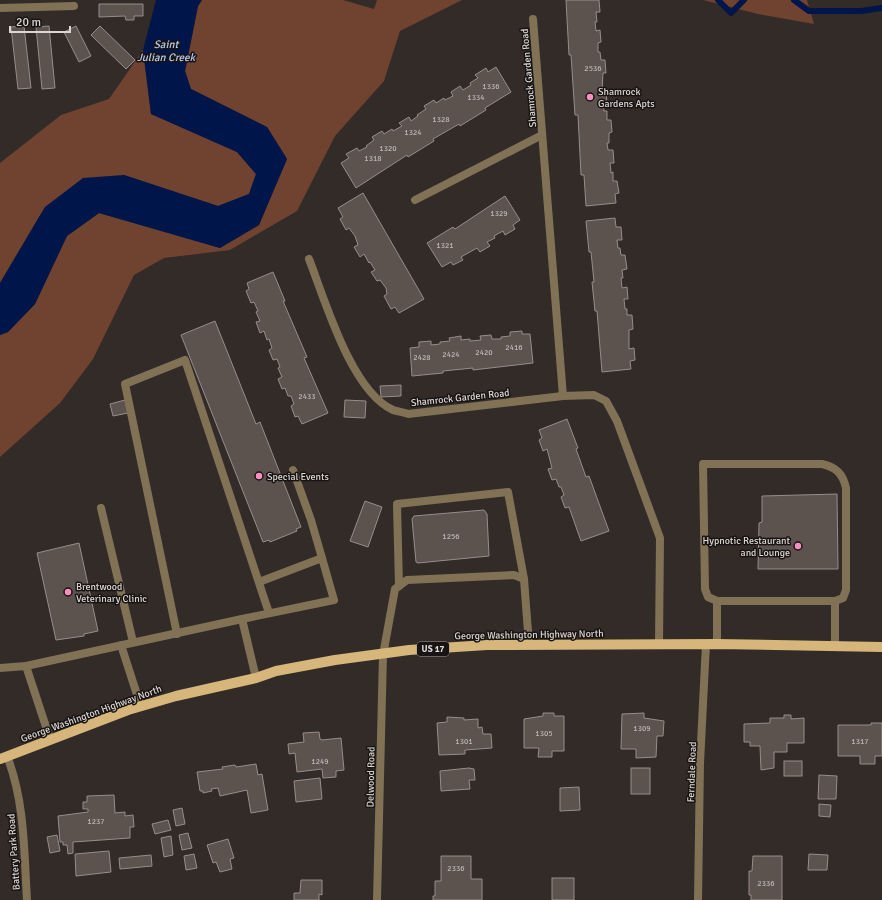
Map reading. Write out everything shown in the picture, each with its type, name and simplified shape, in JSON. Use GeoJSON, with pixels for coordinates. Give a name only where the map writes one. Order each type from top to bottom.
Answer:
{"type":"FeatureCollection","features":[{"type":"Feature","properties":{"kind":"main road","name":"George Washington Highway North"},"geometry":{"type":"LineString","coordinates":[[3,758],[50,739],[176,696],[328,661],[383,655],[409,650],[487,644],[717,644],[882,647]]}},
{"type":"Feature","properties":{"kind":"street"},"geometry":{"type":"LineString","coordinates":[[0,8],[74,6]]}},
{"type":"Feature","properties":{"kind":"street","name":"Shamrock Garden Road"},"geometry":{"type":"LineString","coordinates":[[533,19],[563,396]]}},
{"type":"Feature","properties":{"kind":"street","name":"Shamrock Garden Road"},"geometry":{"type":"LineString","coordinates":[[415,200],[542,135]]}},
{"type":"Feature","properties":{"kind":"street","name":"Shamrock Garden Road"},"geometry":{"type":"LineString","coordinates":[[309,259],[344,349],[360,380],[376,398],[393,410],[408,414],[563,396],[594,395],[606,402],[617,421],[660,538],[659,644]]}},
{"type":"Feature","properties":{"kind":"street"},"geometry":{"type":"LineString","coordinates":[[176,634],[125,384],[185,360],[269,613]]}},
{"type":"Feature","properties":{"kind":"street"},"geometry":{"type":"LineString","coordinates":[[703,464],[822,464],[831,466],[839,471],[844,479],[846,488],[846,590],[843,598],[835,601],[717,601],[708,597],[705,589],[703,464]]}},
{"type":"Feature","properties":{"kind":"street"},"geometry":{"type":"LineString","coordinates":[[0,668],[26,666],[334,600],[312,520],[293,470]]}},
{"type":"Feature","properties":{"kind":"street"},"geometry":{"type":"LineString","coordinates":[[399,586],[397,504],[508,492],[524,579],[530,644]]}},
{"type":"Feature","properties":{"kind":"street"},"geometry":{"type":"LineString","coordinates":[[101,508],[133,642]]}},
{"type":"Feature","properties":{"kind":"street"},"geometry":{"type":"LineString","coordinates":[[259,582],[322,558]]}},
{"type":"Feature","properties":{"kind":"street"},"geometry":{"type":"LineString","coordinates":[[399,586],[407,580],[514,575],[524,579]]}},
{"type":"Feature","properties":{"kind":"street","name":"Delwood Road"},"geometry":{"type":"LineString","coordinates":[[377,900],[383,655],[395,589],[399,586]]}},
{"type":"Feature","properties":{"kind":"street"},"geometry":{"type":"LineString","coordinates":[[717,601],[717,644]]}},
{"type":"Feature","properties":{"kind":"street"},"geometry":{"type":"LineString","coordinates":[[835,601],[835,646]]}},
{"type":"Feature","properties":{"kind":"street"},"geometry":{"type":"LineString","coordinates":[[242,619],[256,678]]}},
{"type":"Feature","properties":{"kind":"street","name":"Ferndale Road"},"geometry":{"type":"LineString","coordinates":[[698,900],[700,763],[706,644]]}},
{"type":"Feature","properties":{"kind":"street"},"geometry":{"type":"LineString","coordinates":[[121,645],[141,707]]}},
{"type":"Feature","properties":{"kind":"street"},"geometry":{"type":"LineString","coordinates":[[26,666],[50,739]]}},
{"type":"Feature","properties":{"kind":"street","name":"Battery Park Road"},"geometry":{"type":"LineString","coordinates":[[3,758],[14,776],[20,800],[27,900]]}},
{"type":"Feature","properties":{"kind":"shaded area"},"geometry":{"type":"Polygon","coordinates":[[[202,0],[343,0],[374,9],[377,0],[462,0],[400,31],[384,81],[335,136],[297,211],[230,250],[164,258],[134,275],[93,359],[60,403],[0,457],[0,335],[8,332],[35,304],[67,236],[99,213],[220,248],[259,225],[287,159],[267,127],[191,89],[185,71],[198,6],[202,0]]]}},
{"type":"Feature","properties":{"kind":"shaded area"},"geometry":{"type":"Polygon","coordinates":[[[703,0],[807,0],[814,24],[758,14],[703,0]]]}},
{"type":"Feature","properties":{"kind":"shaded area"},"geometry":{"type":"Polygon","coordinates":[[[143,50],[151,114],[237,152],[256,174],[249,194],[218,206],[124,175],[45,207],[0,283],[0,163],[61,115],[109,99],[143,50]]]}},
{"type":"Feature","properties":{"kind":"water","name":"Saint Julian Creek"},"geometry":{"type":"Polygon","coordinates":[[[156,0],[202,0],[198,6],[185,71],[191,89],[267,127],[287,159],[259,225],[220,248],[99,213],[67,236],[35,304],[8,332],[0,335],[0,283],[45,207],[83,178],[124,175],[218,206],[249,194],[256,174],[237,152],[151,114],[143,50],[156,0]]]}},
{"type":"Feature","properties":{"kind":"building","name":"Shamrock Gardens Apts"},"geometry":{"type":"Polygon","coordinates":[[[566,0],[599,0],[600,12],[596,12],[597,22],[595,22],[596,31],[600,30],[601,42],[598,43],[598,52],[600,52],[601,60],[605,60],[606,73],[603,73],[602,91],[606,91],[607,103],[603,103],[604,111],[607,111],[607,120],[611,120],[612,132],[609,133],[609,143],[607,143],[608,150],[613,150],[614,163],[610,163],[611,173],[613,172],[613,181],[617,181],[619,193],[615,194],[616,203],[586,206],[584,175],[581,175],[578,115],[575,115],[571,55],[569,55],[566,0]]]}},
{"type":"Feature","properties":{"kind":"building"},"geometry":{"type":"Polygon","coordinates":[[[99,4],[143,4],[143,16],[134,16],[134,20],[126,20],[125,16],[99,17],[99,4]]]}},
{"type":"Feature","properties":{"kind":"building"},"geometry":{"type":"Polygon","coordinates":[[[24,26],[31,88],[18,89],[11,27],[24,26]]]}},
{"type":"Feature","properties":{"kind":"building"},"geometry":{"type":"Polygon","coordinates":[[[49,26],[55,88],[42,89],[36,27],[49,26]]]}},
{"type":"Feature","properties":{"kind":"building"},"geometry":{"type":"Polygon","coordinates":[[[76,26],[91,56],[79,62],[64,32],[76,26]]]}},
{"type":"Feature","properties":{"kind":"building"},"geometry":{"type":"Polygon","coordinates":[[[100,26],[135,60],[126,69],[91,35],[100,26]]]}},
{"type":"Feature","properties":{"kind":"building"},"geometry":{"type":"Polygon","coordinates":[[[496,67],[511,92],[485,108],[486,110],[460,126],[459,124],[433,139],[434,141],[408,157],[407,155],[356,188],[341,163],[349,158],[346,154],[357,148],[359,151],[367,147],[366,146],[374,140],[372,137],[382,131],[384,134],[392,129],[393,131],[402,126],[399,123],[409,117],[411,121],[426,109],[424,106],[434,100],[436,103],[444,98],[445,100],[453,96],[451,92],[460,86],[463,90],[471,85],[470,83],[478,78],[475,75],[486,68],[488,72],[496,67]]]}},
{"type":"Feature","properties":{"kind":"building"},"geometry":{"type":"Polygon","coordinates":[[[363,193],[424,299],[399,313],[395,307],[391,309],[384,296],[387,294],[386,288],[380,280],[377,281],[371,272],[375,270],[364,254],[360,257],[354,247],[358,245],[355,236],[349,228],[346,230],[340,219],[343,217],[338,208],[363,193]]]}},
{"type":"Feature","properties":{"kind":"building"},"geometry":{"type":"Polygon","coordinates":[[[505,196],[520,220],[513,225],[515,229],[505,235],[503,231],[494,236],[495,238],[487,242],[490,246],[480,252],[477,248],[461,257],[463,260],[453,265],[451,262],[442,267],[427,243],[453,227],[455,229],[505,196]]]}},
{"type":"Feature","properties":{"kind":"building"},"geometry":{"type":"Polygon","coordinates":[[[615,218],[616,227],[621,227],[622,240],[617,240],[618,248],[620,248],[621,255],[625,255],[627,269],[622,270],[623,278],[621,278],[622,288],[627,287],[628,299],[624,299],[625,309],[627,309],[627,315],[632,315],[633,329],[629,330],[629,349],[634,348],[635,360],[630,361],[631,369],[602,372],[597,311],[595,311],[592,282],[594,282],[591,252],[589,252],[586,221],[615,218]]]}},
{"type":"Feature","properties":{"kind":"building"},"geometry":{"type":"Polygon","coordinates":[[[273,272],[285,301],[283,301],[307,357],[304,358],[328,413],[302,424],[298,416],[295,417],[291,406],[294,404],[291,396],[288,396],[285,388],[282,389],[278,379],[282,377],[278,368],[280,367],[277,359],[273,360],[269,350],[272,348],[269,339],[267,340],[264,331],[260,333],[256,322],[260,321],[256,312],[258,311],[254,302],[251,303],[246,291],[249,289],[247,283],[273,272]]]}},
{"type":"Feature","properties":{"kind":"building","name":"Special Events"},"geometry":{"type":"Polygon","coordinates":[[[215,321],[256,424],[260,422],[301,527],[296,529],[297,531],[270,542],[269,540],[263,542],[181,335],[215,321]]]}},
{"type":"Feature","properties":{"kind":"building"},"geometry":{"type":"Polygon","coordinates":[[[522,331],[522,334],[530,334],[533,363],[473,370],[473,368],[443,371],[443,373],[412,376],[410,348],[419,347],[419,342],[431,341],[431,345],[440,344],[440,342],[450,341],[449,338],[461,336],[461,340],[470,339],[470,341],[481,340],[480,336],[491,335],[492,339],[501,339],[501,337],[510,336],[510,332],[522,331]]]}},
{"type":"Feature","properties":{"kind":"building"},"geometry":{"type":"Polygon","coordinates":[[[401,385],[401,396],[381,397],[380,386],[401,385]]]}},
{"type":"Feature","properties":{"kind":"building"},"geometry":{"type":"Polygon","coordinates":[[[125,400],[128,413],[113,416],[110,404],[125,400]]]}},
{"type":"Feature","properties":{"kind":"building"},"geometry":{"type":"Polygon","coordinates":[[[345,400],[366,401],[365,418],[344,417],[345,400]]]}},
{"type":"Feature","properties":{"kind":"building"},"geometry":{"type":"Polygon","coordinates":[[[567,419],[578,448],[576,449],[586,477],[589,476],[609,531],[581,541],[569,507],[565,508],[561,497],[564,495],[561,487],[559,487],[556,479],[552,480],[548,469],[552,468],[547,449],[543,451],[539,440],[542,438],[539,430],[567,419]]]}},
{"type":"Feature","properties":{"kind":"building","name":"Hypnotic Restaurant and Lounge"},"geometry":{"type":"Polygon","coordinates":[[[837,494],[838,569],[758,569],[759,523],[762,522],[762,496],[837,494]]]}},
{"type":"Feature","properties":{"kind":"building"},"geometry":{"type":"Polygon","coordinates":[[[365,501],[382,507],[368,547],[350,541],[365,501]]]}},
{"type":"Feature","properties":{"kind":"building"},"geometry":{"type":"Polygon","coordinates":[[[484,510],[487,514],[489,556],[416,562],[412,519],[414,516],[484,510]]]}},
{"type":"Feature","properties":{"kind":"building","name":"Brentwood Veterinary Clinic"},"geometry":{"type":"Polygon","coordinates":[[[79,543],[98,631],[84,634],[84,636],[56,640],[37,553],[79,543]]]}},
{"type":"Feature","properties":{"kind":"building"},"geometry":{"type":"Polygon","coordinates":[[[543,713],[554,713],[554,716],[564,716],[564,751],[552,751],[552,757],[538,757],[539,748],[524,748],[524,719],[543,716],[543,713]]]}},
{"type":"Feature","properties":{"kind":"building"},"geometry":{"type":"Polygon","coordinates":[[[644,713],[644,718],[664,721],[663,736],[657,736],[656,757],[636,758],[636,749],[621,749],[622,714],[644,713]]]}},
{"type":"Feature","properties":{"kind":"building"},"geometry":{"type":"Polygon","coordinates":[[[784,715],[791,715],[791,719],[804,718],[804,743],[787,743],[787,752],[774,752],[774,768],[761,770],[760,746],[750,746],[750,742],[744,742],[744,724],[770,723],[770,718],[784,718],[784,715]]]}},
{"type":"Feature","properties":{"kind":"building"},"geometry":{"type":"Polygon","coordinates":[[[447,717],[464,718],[464,720],[478,719],[478,728],[482,727],[483,734],[491,734],[492,748],[465,750],[465,754],[439,755],[437,723],[447,722],[447,717]]]}},
{"type":"Feature","properties":{"kind":"building"},"geometry":{"type":"Polygon","coordinates":[[[871,723],[882,723],[882,756],[875,756],[875,764],[860,764],[860,756],[838,756],[838,725],[871,725],[871,723]]]}},
{"type":"Feature","properties":{"kind":"building"},"geometry":{"type":"Polygon","coordinates":[[[319,732],[320,739],[322,740],[341,738],[344,770],[336,771],[336,777],[323,778],[322,769],[297,772],[295,753],[289,754],[288,744],[304,742],[303,733],[319,732]]]}},
{"type":"Feature","properties":{"kind":"building"},"geometry":{"type":"Polygon","coordinates":[[[784,761],[802,761],[802,776],[784,776],[784,761]]]}},
{"type":"Feature","properties":{"kind":"building"},"geometry":{"type":"Polygon","coordinates":[[[256,764],[258,775],[262,774],[268,810],[251,813],[247,790],[220,796],[218,788],[211,789],[212,791],[203,793],[203,791],[200,791],[197,772],[223,769],[222,767],[235,765],[236,767],[256,764]]]}},
{"type":"Feature","properties":{"kind":"building"},"geometry":{"type":"Polygon","coordinates":[[[469,768],[474,769],[475,780],[469,780],[470,789],[441,791],[440,771],[469,768]]]}},
{"type":"Feature","properties":{"kind":"building"},"geometry":{"type":"Polygon","coordinates":[[[631,768],[650,768],[650,794],[631,794],[631,768]]]}},
{"type":"Feature","properties":{"kind":"building"},"geometry":{"type":"Polygon","coordinates":[[[819,775],[837,776],[836,799],[818,799],[819,775]]]}},
{"type":"Feature","properties":{"kind":"building"},"geometry":{"type":"Polygon","coordinates":[[[320,778],[322,799],[296,802],[294,781],[320,778]]]}},
{"type":"Feature","properties":{"kind":"building"},"geometry":{"type":"Polygon","coordinates":[[[579,787],[580,810],[560,811],[560,788],[579,787]]]}},
{"type":"Feature","properties":{"kind":"building"},"geometry":{"type":"Polygon","coordinates":[[[114,795],[115,813],[125,812],[125,816],[133,815],[134,827],[130,827],[130,838],[73,842],[73,853],[68,854],[67,845],[63,845],[63,842],[60,842],[58,816],[88,812],[88,809],[83,809],[83,802],[87,802],[87,796],[114,795]]]}},
{"type":"Feature","properties":{"kind":"building"},"geometry":{"type":"Polygon","coordinates":[[[819,804],[831,805],[830,817],[819,816],[819,804]]]}},
{"type":"Feature","properties":{"kind":"building"},"geometry":{"type":"Polygon","coordinates":[[[182,808],[185,824],[176,826],[173,810],[182,808]]]}},
{"type":"Feature","properties":{"kind":"building"},"geometry":{"type":"Polygon","coordinates":[[[168,820],[171,830],[155,834],[152,824],[168,820]]]}},
{"type":"Feature","properties":{"kind":"building"},"geometry":{"type":"Polygon","coordinates":[[[188,833],[192,848],[182,850],[179,835],[188,833]]]}},
{"type":"Feature","properties":{"kind":"building"},"geometry":{"type":"Polygon","coordinates":[[[57,835],[60,851],[50,853],[47,837],[57,835]]]}},
{"type":"Feature","properties":{"kind":"building"},"geometry":{"type":"Polygon","coordinates":[[[171,836],[173,855],[164,857],[161,838],[171,836]]]}},
{"type":"Feature","properties":{"kind":"building"},"geometry":{"type":"Polygon","coordinates":[[[228,839],[234,858],[230,859],[232,869],[220,872],[216,862],[213,863],[207,845],[228,839]]]}},
{"type":"Feature","properties":{"kind":"building"},"geometry":{"type":"Polygon","coordinates":[[[109,851],[111,872],[76,876],[75,854],[109,851]]]}},
{"type":"Feature","properties":{"kind":"building"},"geometry":{"type":"Polygon","coordinates":[[[194,854],[197,868],[186,870],[184,856],[194,854]]]}},
{"type":"Feature","properties":{"kind":"building"},"geometry":{"type":"Polygon","coordinates":[[[809,854],[828,855],[827,870],[808,870],[809,854]]]}},
{"type":"Feature","properties":{"kind":"building"},"geometry":{"type":"Polygon","coordinates":[[[151,855],[152,866],[120,869],[119,858],[151,855]]]}},
{"type":"Feature","properties":{"kind":"building"},"geometry":{"type":"Polygon","coordinates":[[[441,856],[471,856],[471,879],[482,879],[482,900],[433,900],[433,896],[435,896],[435,881],[441,881],[441,856]]]}},
{"type":"Feature","properties":{"kind":"building"},"geometry":{"type":"Polygon","coordinates":[[[753,856],[782,856],[782,900],[751,900],[751,895],[749,895],[749,871],[752,871],[753,856]]]}},
{"type":"Feature","properties":{"kind":"building"},"geometry":{"type":"Polygon","coordinates":[[[552,878],[574,878],[574,900],[552,900],[552,878]]]}},
{"type":"Feature","properties":{"kind":"building"},"geometry":{"type":"Polygon","coordinates":[[[301,880],[322,880],[322,895],[319,894],[319,900],[294,900],[294,893],[300,893],[301,880]]]}},
{"type":"Feature","properties":{"kind":"waterway"},"geometry":{"type":"LineString","coordinates":[[718,0],[731,13],[744,0]]}},
{"type":"Feature","properties":{"kind":"waterway"},"geometry":{"type":"LineString","coordinates":[[794,0],[809,11],[861,11],[882,8]]}},
{"type":"Feature","properties":{"kind":"place","name":"Shamrock Gardens Apts"},"geometry":{"type":"Point","coordinates":[590,97]}},
{"type":"Feature","properties":{"kind":"place","name":"Special Events"},"geometry":{"type":"Point","coordinates":[259,476]}},
{"type":"Feature","properties":{"kind":"place","name":"Hypnotic Restaurant and Lounge"},"geometry":{"type":"Point","coordinates":[798,546]}},
{"type":"Feature","properties":{"kind":"place","name":"Brentwood Veterinary Clinic"},"geometry":{"type":"Point","coordinates":[68,592]}}]}
